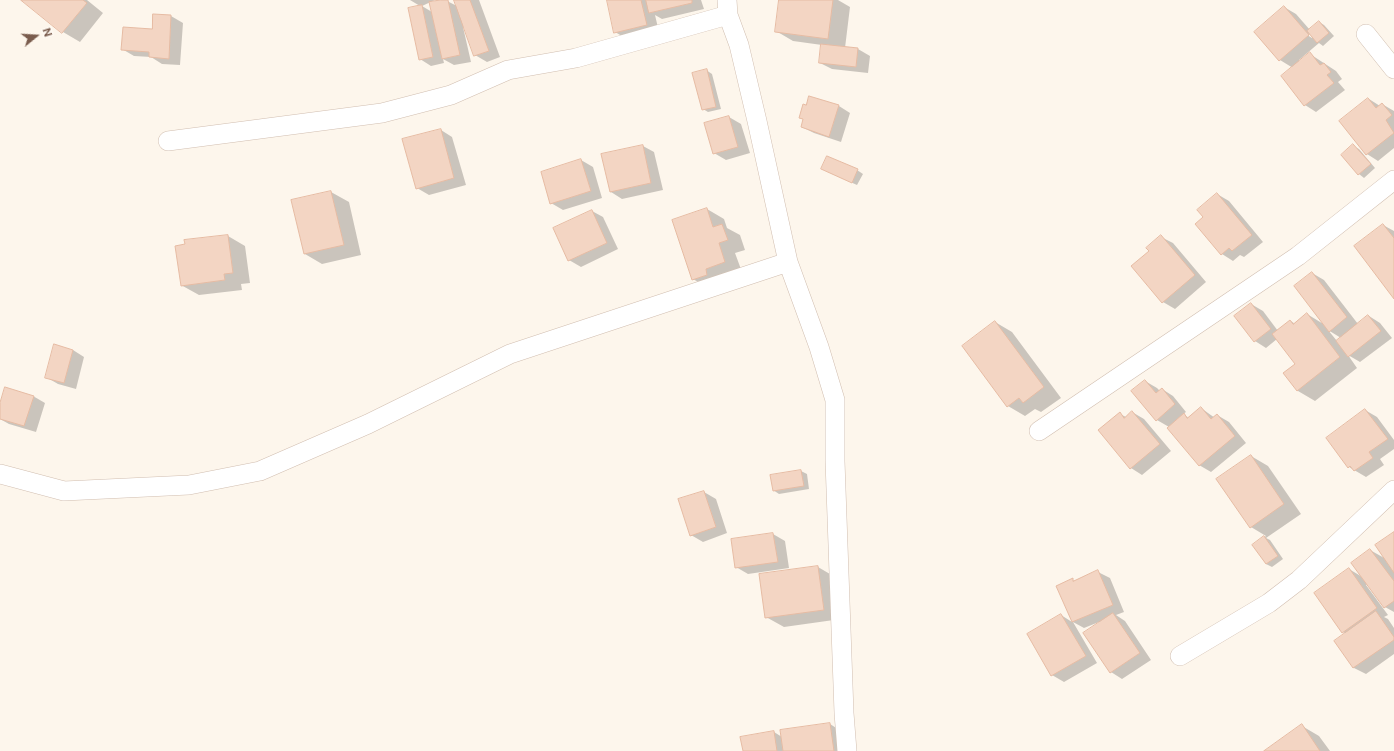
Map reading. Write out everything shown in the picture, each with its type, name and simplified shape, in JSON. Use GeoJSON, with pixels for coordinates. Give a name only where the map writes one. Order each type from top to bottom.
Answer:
{"type":"FeatureCollection","features":[{"type":"Feature","properties":{"kind":"street"},"geometry":{"type":"LineString","coordinates":[[168,141],[382,113],[451,95],[508,70],[576,58],[727,8],[739,45],[754,106],[788,262],[820,347],[835,400],[835,468],[844,713],[847,751]]}},
{"type":"Feature","properties":{"kind":"street"},"geometry":{"type":"LineString","coordinates":[[1366,34],[1394,69]]}},
{"type":"Feature","properties":{"kind":"street"},"geometry":{"type":"LineString","coordinates":[[1038,431],[1298,256],[1394,180]]}},
{"type":"Feature","properties":{"kind":"street"},"geometry":{"type":"LineString","coordinates":[[0,474],[64,491],[189,485],[260,472],[368,424],[510,354],[788,262]]}},
{"type":"Feature","properties":{"kind":"street"},"geometry":{"type":"LineString","coordinates":[[1180,656],[1269,603],[1299,580],[1394,490]]}},
{"type":"Feature","properties":{"kind":"building"},"geometry":{"type":"Polygon","coordinates":[[[21,0],[83,0],[87,3],[62,33],[21,0]]]}},
{"type":"Feature","properties":{"kind":"building"},"geometry":{"type":"Polygon","coordinates":[[[448,0],[460,55],[442,59],[429,2],[448,0]]]}},
{"type":"Feature","properties":{"kind":"building"},"geometry":{"type":"Polygon","coordinates":[[[454,0],[470,0],[489,51],[474,56],[454,0]]]}},
{"type":"Feature","properties":{"kind":"building"},"geometry":{"type":"Polygon","coordinates":[[[607,0],[641,0],[647,25],[614,33],[607,0]]]}},
{"type":"Feature","properties":{"kind":"building"},"geometry":{"type":"Polygon","coordinates":[[[646,0],[692,0],[692,3],[649,13],[646,0]]]}},
{"type":"Feature","properties":{"kind":"building"},"geometry":{"type":"Polygon","coordinates":[[[779,0],[833,0],[828,39],[775,32],[779,0]]]}},
{"type":"Feature","properties":{"kind":"building"},"geometry":{"type":"Polygon","coordinates":[[[422,5],[433,57],[419,60],[408,8],[422,5]]]}},
{"type":"Feature","properties":{"kind":"building"},"geometry":{"type":"Polygon","coordinates":[[[1284,6],[1309,35],[1279,61],[1254,32],[1284,6]]]}},
{"type":"Feature","properties":{"kind":"building"},"geometry":{"type":"Polygon","coordinates":[[[153,14],[171,15],[169,59],[149,57],[149,52],[121,50],[123,27],[152,29],[153,14]]]}},
{"type":"Feature","properties":{"kind":"building"},"geometry":{"type":"Polygon","coordinates":[[[1319,21],[1329,33],[1317,43],[1307,31],[1319,21]]]}},
{"type":"Feature","properties":{"kind":"building"},"geometry":{"type":"Polygon","coordinates":[[[821,44],[858,48],[856,67],[819,63],[821,44]]]}},
{"type":"Feature","properties":{"kind":"building"},"geometry":{"type":"Polygon","coordinates":[[[1310,52],[1320,65],[1324,63],[1331,72],[1327,75],[1334,83],[1304,106],[1281,76],[1310,52]]]}},
{"type":"Feature","properties":{"kind":"building"},"geometry":{"type":"Polygon","coordinates":[[[707,69],[716,107],[702,110],[692,73],[707,69]]]}},
{"type":"Feature","properties":{"kind":"building"},"geometry":{"type":"Polygon","coordinates":[[[809,96],[839,105],[829,137],[801,127],[803,119],[799,118],[803,104],[806,105],[809,96]]]}},
{"type":"Feature","properties":{"kind":"building"},"geometry":{"type":"Polygon","coordinates":[[[1368,98],[1376,108],[1382,103],[1392,115],[1386,120],[1394,133],[1366,155],[1339,121],[1368,98]]]}},
{"type":"Feature","properties":{"kind":"building"},"geometry":{"type":"Polygon","coordinates":[[[729,116],[738,147],[713,154],[704,123],[729,116]]]}},
{"type":"Feature","properties":{"kind":"building"},"geometry":{"type":"Polygon","coordinates":[[[441,129],[454,178],[416,189],[402,139],[441,129]]]}},
{"type":"Feature","properties":{"kind":"building"},"geometry":{"type":"Polygon","coordinates":[[[1353,144],[1371,164],[1358,175],[1341,155],[1353,144]]]}},
{"type":"Feature","properties":{"kind":"building"},"geometry":{"type":"Polygon","coordinates":[[[643,145],[651,183],[610,192],[601,154],[643,145]]]}},
{"type":"Feature","properties":{"kind":"building"},"geometry":{"type":"Polygon","coordinates":[[[827,156],[858,169],[852,183],[821,169],[827,156]]]}},
{"type":"Feature","properties":{"kind":"building"},"geometry":{"type":"Polygon","coordinates":[[[581,159],[591,191],[550,204],[541,172],[581,159]]]}},
{"type":"Feature","properties":{"kind":"building"},"geometry":{"type":"Polygon","coordinates":[[[331,191],[344,245],[304,254],[291,200],[331,191]]]}},
{"type":"Feature","properties":{"kind":"building"},"geometry":{"type":"Polygon","coordinates":[[[1217,193],[1252,235],[1232,251],[1229,248],[1221,255],[1195,224],[1203,217],[1197,210],[1217,193]]]}},
{"type":"Feature","properties":{"kind":"building"},"geometry":{"type":"Polygon","coordinates":[[[707,208],[713,227],[722,224],[728,240],[719,243],[725,262],[706,269],[707,275],[692,280],[672,220],[707,208]]]}},
{"type":"Feature","properties":{"kind":"building"},"geometry":{"type":"Polygon","coordinates":[[[592,210],[607,243],[568,261],[553,228],[592,210]]]}},
{"type":"Feature","properties":{"kind":"building"},"geometry":{"type":"Polygon","coordinates":[[[1383,224],[1394,238],[1394,299],[1354,246],[1383,224]]]}},
{"type":"Feature","properties":{"kind":"building"},"geometry":{"type":"Polygon","coordinates":[[[228,235],[233,273],[224,274],[225,280],[181,286],[175,246],[185,244],[184,240],[228,235]]]}},
{"type":"Feature","properties":{"kind":"building"},"geometry":{"type":"Polygon","coordinates":[[[1161,235],[1195,275],[1162,303],[1131,266],[1149,251],[1146,248],[1161,235]]]}},
{"type":"Feature","properties":{"kind":"building"},"geometry":{"type":"Polygon","coordinates":[[[1312,272],[1347,317],[1329,332],[1294,286],[1312,272]]]}},
{"type":"Feature","properties":{"kind":"building"},"geometry":{"type":"Polygon","coordinates":[[[1251,303],[1271,329],[1254,342],[1234,316],[1251,303]]]}},
{"type":"Feature","properties":{"kind":"building"},"geometry":{"type":"Polygon","coordinates":[[[1307,313],[1340,357],[1297,391],[1283,373],[1295,364],[1272,334],[1290,320],[1293,324],[1307,313]]]}},
{"type":"Feature","properties":{"kind":"building"},"geometry":{"type":"Polygon","coordinates":[[[1368,315],[1381,331],[1348,357],[1336,341],[1368,315]]]}},
{"type":"Feature","properties":{"kind":"building"},"geometry":{"type":"Polygon","coordinates":[[[995,321],[1044,387],[1023,403],[1019,398],[1007,407],[962,346],[995,321]]]}},
{"type":"Feature","properties":{"kind":"building"},"geometry":{"type":"Polygon","coordinates":[[[54,344],[73,350],[64,383],[45,378],[54,344]]]}},
{"type":"Feature","properties":{"kind":"building"},"geometry":{"type":"Polygon","coordinates":[[[1145,380],[1156,393],[1162,388],[1175,404],[1156,421],[1131,391],[1145,380]]]}},
{"type":"Feature","properties":{"kind":"building"},"geometry":{"type":"Polygon","coordinates":[[[5,387],[34,396],[24,426],[0,419],[0,403],[5,387]]]}},
{"type":"Feature","properties":{"kind":"building"},"geometry":{"type":"Polygon","coordinates":[[[1201,407],[1211,419],[1217,414],[1235,436],[1199,466],[1167,428],[1184,413],[1187,418],[1201,407]]]}},
{"type":"Feature","properties":{"kind":"building"},"geometry":{"type":"Polygon","coordinates":[[[1365,409],[1388,439],[1369,452],[1373,458],[1354,471],[1350,466],[1348,468],[1326,438],[1365,409]]]}},
{"type":"Feature","properties":{"kind":"building"},"geometry":{"type":"Polygon","coordinates":[[[1132,411],[1160,444],[1130,469],[1098,430],[1120,412],[1124,418],[1132,411]]]}},
{"type":"Feature","properties":{"kind":"building"},"geometry":{"type":"Polygon","coordinates":[[[1251,455],[1284,504],[1250,528],[1216,479],[1251,455]]]}},
{"type":"Feature","properties":{"kind":"building"},"geometry":{"type":"Polygon","coordinates":[[[801,470],[804,486],[773,491],[770,475],[801,470]]]}},
{"type":"Feature","properties":{"kind":"building"},"geometry":{"type":"Polygon","coordinates":[[[704,491],[716,527],[690,536],[678,499],[704,491]]]}},
{"type":"Feature","properties":{"kind":"building"},"geometry":{"type":"Polygon","coordinates":[[[1394,532],[1394,573],[1375,545],[1394,532]]]}},
{"type":"Feature","properties":{"kind":"building"},"geometry":{"type":"Polygon","coordinates":[[[773,533],[778,562],[735,568],[731,539],[773,533]]]}},
{"type":"Feature","properties":{"kind":"building"},"geometry":{"type":"Polygon","coordinates":[[[1264,536],[1278,556],[1266,564],[1252,545],[1264,536]]]}},
{"type":"Feature","properties":{"kind":"building"},"geometry":{"type":"Polygon","coordinates":[[[1370,549],[1394,581],[1394,601],[1384,608],[1351,563],[1370,549]]]}},
{"type":"Feature","properties":{"kind":"building"},"geometry":{"type":"Polygon","coordinates":[[[818,566],[824,610],[765,618],[759,574],[818,566]]]}},
{"type":"Feature","properties":{"kind":"building"},"geometry":{"type":"Polygon","coordinates":[[[1349,568],[1377,608],[1342,633],[1314,593],[1349,568]]]}},
{"type":"Feature","properties":{"kind":"building"},"geometry":{"type":"Polygon","coordinates":[[[1098,570],[1113,605],[1072,622],[1056,586],[1073,578],[1073,581],[1098,570]]]}},
{"type":"Feature","properties":{"kind":"building"},"geometry":{"type":"Polygon","coordinates":[[[1376,611],[1394,637],[1394,640],[1353,668],[1334,641],[1376,611]]]}},
{"type":"Feature","properties":{"kind":"building"},"geometry":{"type":"Polygon","coordinates":[[[1113,613],[1140,653],[1110,673],[1083,633],[1113,613]]]}},
{"type":"Feature","properties":{"kind":"building"},"geometry":{"type":"Polygon","coordinates":[[[1061,614],[1086,656],[1051,676],[1027,634],[1061,614]]]}},
{"type":"Feature","properties":{"kind":"building"},"geometry":{"type":"Polygon","coordinates":[[[830,723],[834,751],[783,751],[780,730],[830,723]]]}},
{"type":"Feature","properties":{"kind":"building"},"geometry":{"type":"Polygon","coordinates":[[[1302,724],[1320,751],[1264,751],[1302,724]]]}},
{"type":"Feature","properties":{"kind":"building"},"geometry":{"type":"Polygon","coordinates":[[[774,731],[777,751],[743,751],[740,737],[774,731]]]}}]}
